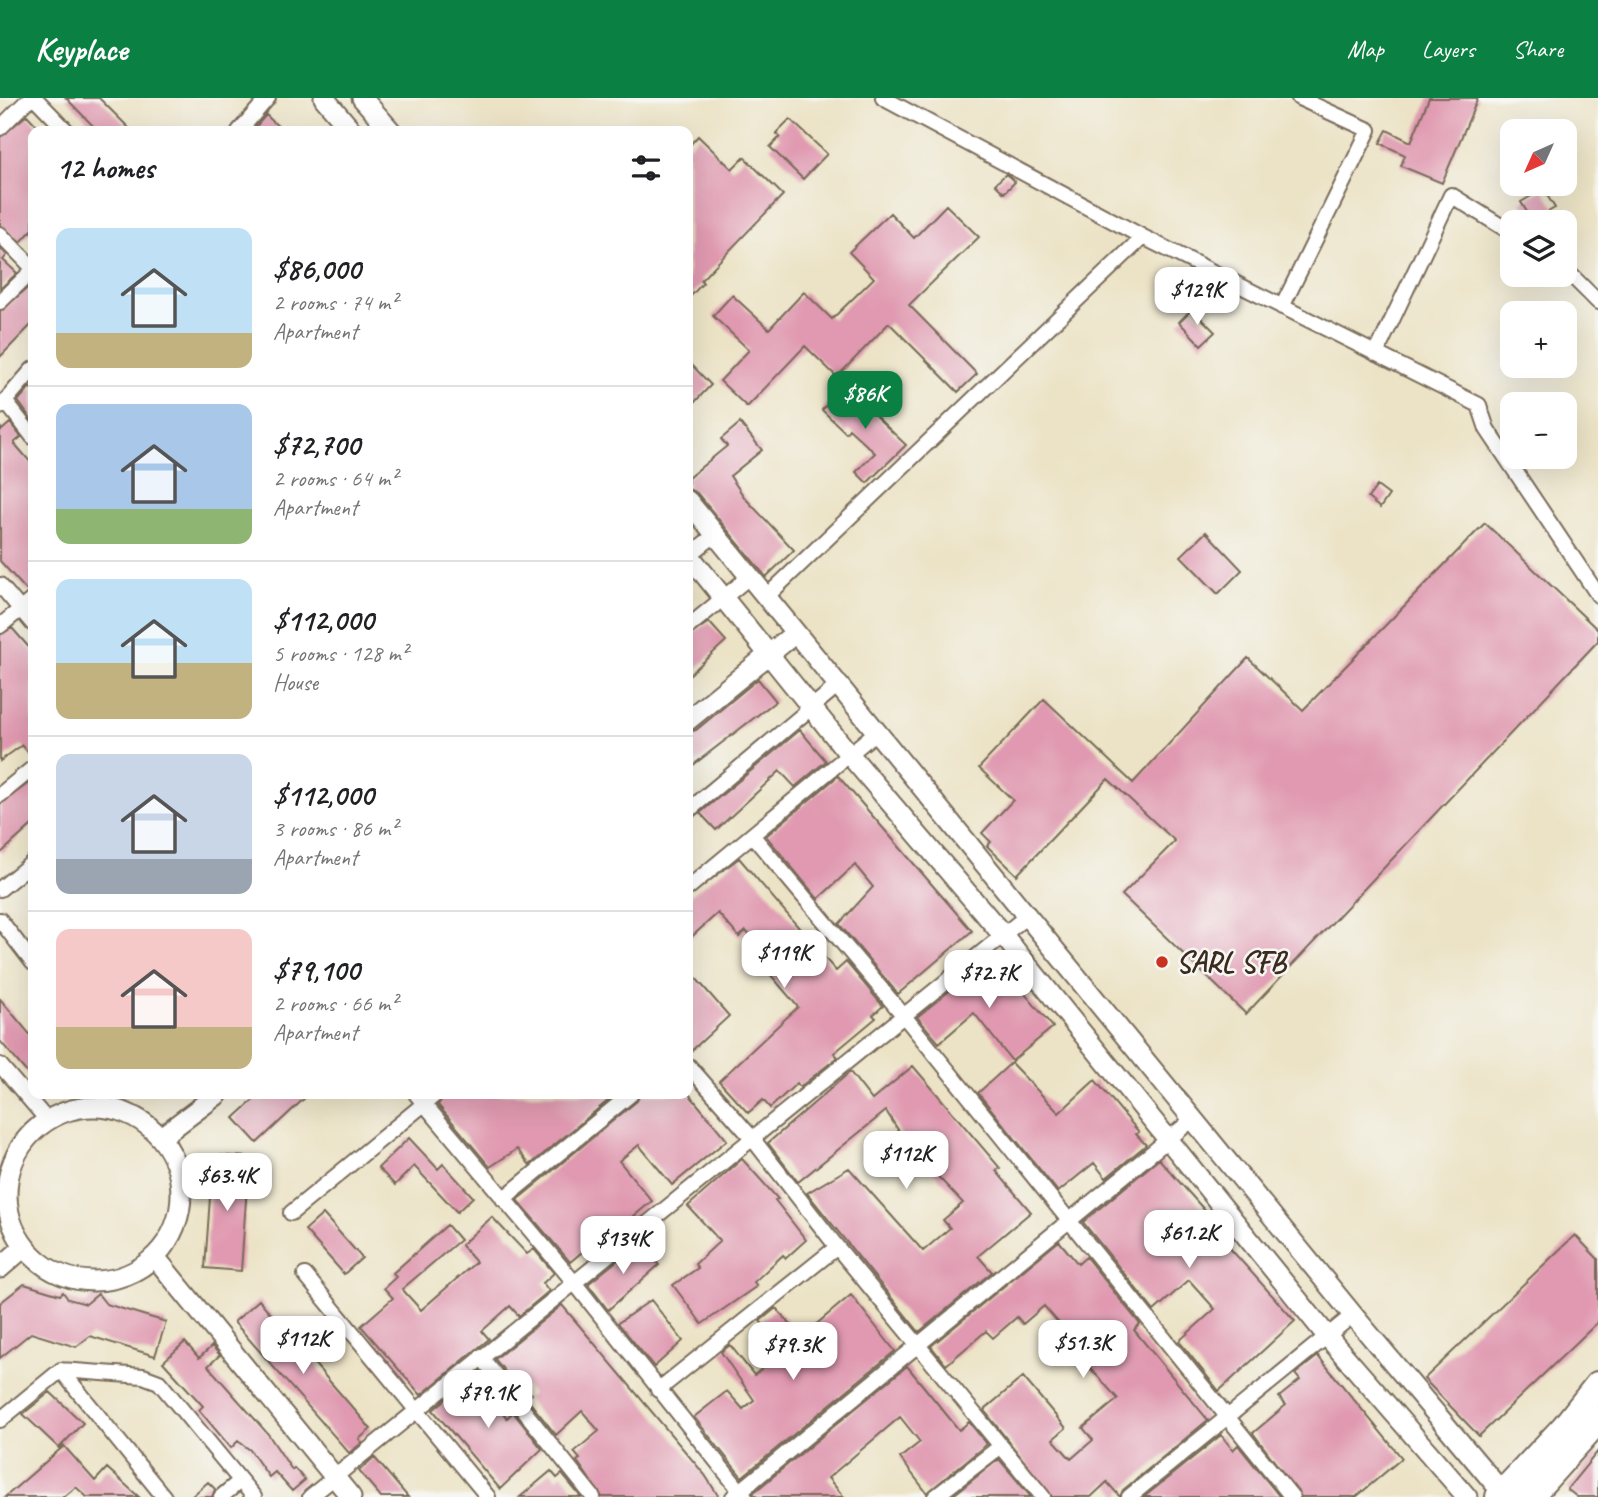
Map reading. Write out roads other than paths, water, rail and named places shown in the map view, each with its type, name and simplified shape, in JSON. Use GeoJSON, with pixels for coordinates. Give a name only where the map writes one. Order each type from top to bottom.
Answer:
{"type":"FeatureCollection","features":[{"type":"Feature","properties":{"kind":"highway"},"geometry":{"type":"LineString","coordinates":[[1503,1496],[1564,1428],[1598,1385]]}},
{"type":"Feature","properties":{"kind":"highway"},"geometry":{"type":"LineString","coordinates":[[1529,1497],[1598,1420]]}},
{"type":"Feature","properties":{"kind":"street"},"geometry":{"type":"LineString","coordinates":[[0,128],[33,98],[62,126]]}},
{"type":"Feature","properties":{"kind":"street"},"geometry":{"type":"LineString","coordinates":[[243,126],[268,98]]}},
{"type":"Feature","properties":{"kind":"street"},"geometry":{"type":"LineString","coordinates":[[324,98],[348,126]]}},
{"type":"Feature","properties":{"kind":"street"},"geometry":{"type":"LineString","coordinates":[[362,98],[387,126]]}},
{"type":"Feature","properties":{"kind":"street"},"geometry":{"type":"LineString","coordinates":[[883,98],[1143,237],[1479,405],[1487,429],[1598,595]]}},
{"type":"Feature","properties":{"kind":"street"},"geometry":{"type":"LineString","coordinates":[[1282,307],[1369,130],[1299,98]]}},
{"type":"Feature","properties":{"kind":"street"},"geometry":{"type":"LineString","coordinates":[[1376,354],[1451,195],[1500,226]]}},
{"type":"Feature","properties":{"kind":"street"},"geometry":{"type":"LineString","coordinates":[[0,234],[28,264]]}},
{"type":"Feature","properties":{"kind":"street"},"geometry":{"type":"LineString","coordinates":[[765,598],[1143,237]]}},
{"type":"Feature","properties":{"kind":"street"},"geometry":{"type":"LineString","coordinates":[[0,302],[28,274]]}},
{"type":"Feature","properties":{"kind":"street"},"geometry":{"type":"LineString","coordinates":[[1577,281],[1598,302]]}},
{"type":"Feature","properties":{"kind":"street"},"geometry":{"type":"LineString","coordinates":[[28,375],[2,404],[28,433]]}},
{"type":"Feature","properties":{"kind":"street"},"geometry":{"type":"LineString","coordinates":[[693,507],[875,733],[1028,915],[1503,1496]]}},
{"type":"Feature","properties":{"kind":"street"},"geometry":{"type":"LineString","coordinates":[[693,551],[715,535]]}},
{"type":"Feature","properties":{"kind":"street"},"geometry":{"type":"LineString","coordinates":[[693,561],[849,754],[1003,934],[1327,1336],[1467,1497]]}},
{"type":"Feature","properties":{"kind":"street"},"geometry":{"type":"LineString","coordinates":[[693,623],[749,577]]}},
{"type":"Feature","properties":{"kind":"street"},"geometry":{"type":"LineString","coordinates":[[0,585],[28,618]]}},
{"type":"Feature","properties":{"kind":"street"},"geometry":{"type":"LineString","coordinates":[[0,626],[28,603]]}},
{"type":"Feature","properties":{"kind":"street"},"geometry":{"type":"LineString","coordinates":[[693,716],[794,634]]}},
{"type":"Feature","properties":{"kind":"street"},"geometry":{"type":"LineString","coordinates":[[693,807],[837,686]]}},
{"type":"Feature","properties":{"kind":"street"},"geometry":{"type":"LineString","coordinates":[[693,884],[875,733]]}},
{"type":"Feature","properties":{"kind":"street"},"geometry":{"type":"LineString","coordinates":[[0,794],[28,772]]}},
{"type":"Feature","properties":{"kind":"street"},"geometry":{"type":"LineString","coordinates":[[752,835],[904,1016],[1292,1497]]}},
{"type":"Feature","properties":{"kind":"street"},"geometry":{"type":"LineString","coordinates":[[0,889],[28,866]]}},
{"type":"Feature","properties":{"kind":"street"},"geometry":{"type":"LineString","coordinates":[[310,1497],[416,1413],[573,1281],[1028,915]]}},
{"type":"Feature","properties":{"kind":"street"},"geometry":{"type":"LineString","coordinates":[[0,920],[28,956]]}},
{"type":"Feature","properties":{"kind":"street"},"geometry":{"type":"LineString","coordinates":[[0,1065],[28,1098]]}},
{"type":"Feature","properties":{"kind":"street"},"geometry":{"type":"LineString","coordinates":[[693,1071],[752,1138],[1043,1497]]}},
{"type":"Feature","properties":{"kind":"street"},"geometry":{"type":"LineString","coordinates":[[29,1099],[47,1120]]}},
{"type":"Feature","properties":{"kind":"street"},"geometry":{"type":"LineString","coordinates":[[161,1137],[211,1099]]}},
{"type":"Feature","properties":{"kind":"street"},"geometry":{"type":"LineString","coordinates":[[291,1213],[423,1099]]}},
{"type":"Feature","properties":{"kind":"street"},"geometry":{"type":"LineString","coordinates":[[427,1099],[503,1199],[573,1281],[739,1495],[1193,1119]]}},
{"type":"Feature","properties":{"kind":"street"},"geometry":{"type":"LineString","coordinates":[[503,1199],[625,1099]]}},
{"type":"Feature","properties":{"kind":"street"},"geometry":{"type":"LineString","coordinates":[[86,1107],[107,1107],[136,1118],[161,1137],[173,1156],[180,1176],[182,1198],[173,1230],[155,1257],[129,1274],[98,1281],[57,1273],[24,1247],[14,1229],[8,1209],[8,1178],[19,1149],[47,1120],[86,1107]]}},
{"type":"Feature","properties":{"kind":"street"},"geometry":{"type":"LineString","coordinates":[[0,1268],[24,1247]]}},
{"type":"Feature","properties":{"kind":"street"},"geometry":{"type":"LineString","coordinates":[[658,1390],[838,1247]]}},
{"type":"Feature","properties":{"kind":"street"},"geometry":{"type":"LineString","coordinates":[[155,1257],[351,1497]]}},
{"type":"Feature","properties":{"kind":"street"},"geometry":{"type":"LineString","coordinates":[[305,1275],[416,1413],[488,1497]]}},
{"type":"Feature","properties":{"kind":"street"},"geometry":{"type":"LineString","coordinates":[[1129,1497],[1353,1315]]}},
{"type":"Feature","properties":{"kind":"street"},"geometry":{"type":"LineString","coordinates":[[481,1357],[593,1497]]}},
{"type":"Feature","properties":{"kind":"street"},"geometry":{"type":"LineString","coordinates":[[61,1370],[164,1497]]}},
{"type":"Feature","properties":{"kind":"street"},"geometry":{"type":"LineString","coordinates":[[0,1420],[61,1370],[144,1376],[159,1382],[254,1497]]}},
{"type":"Feature","properties":{"kind":"street"},"geometry":{"type":"LineString","coordinates":[[934,1497],[1001,1446]]}},
{"type":"Feature","properties":{"kind":"street"},"geometry":{"type":"LineString","coordinates":[[221,1497],[240,1481]]}},
{"type":"Feature","properties":{"kind":"place","name":"SARL SFB"},"geometry":{"type":"Point","coordinates":[1162,962]}}]}
